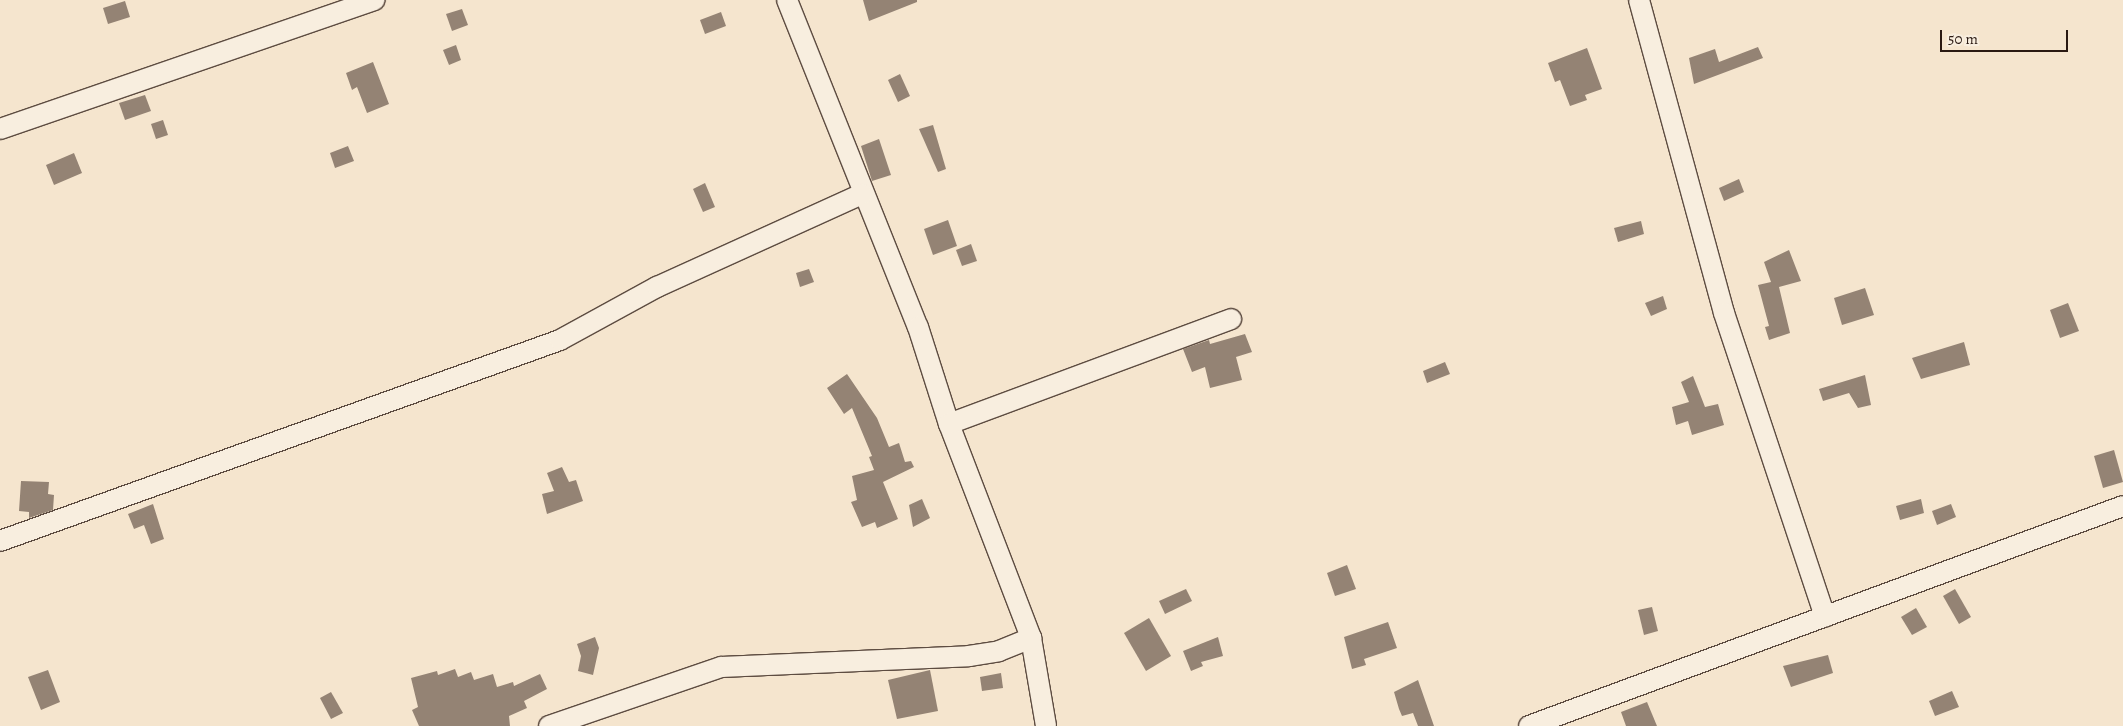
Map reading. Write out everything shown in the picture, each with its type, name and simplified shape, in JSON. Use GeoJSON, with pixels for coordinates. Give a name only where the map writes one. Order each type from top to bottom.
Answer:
{"type":"FeatureCollection","features":[{"type":"Feature","properties":{"kind":"street"},"geometry":{"type":"LineString","coordinates":[[0,129],[374,0]]}},
{"type":"Feature","properties":{"kind":"street"},"geometry":{"type":"LineString","coordinates":[[787,0],[862,194],[918,327],[949,424],[1031,638],[1046,726]]}},
{"type":"Feature","properties":{"kind":"street"},"geometry":{"type":"LineString","coordinates":[[1639,0],[1724,313],[1825,616]]}},
{"type":"Feature","properties":{"kind":"street"},"geometry":{"type":"LineString","coordinates":[[0,541],[560,340],[657,287],[862,194]]}},
{"type":"Feature","properties":{"kind":"street"},"geometry":{"type":"LineString","coordinates":[[949,424],[1231,319]]}},
{"type":"Feature","properties":{"kind":"street"},"geometry":{"type":"LineString","coordinates":[[1529,726],[2123,506]]}},
{"type":"Feature","properties":{"kind":"street"},"geometry":{"type":"LineString","coordinates":[[549,726],[721,668],[969,656],[999,651],[1031,638]]}},
{"type":"Feature","properties":{"kind":"building"},"geometry":{"type":"Polygon","coordinates":[[[863,0],[917,0],[917,2],[869,21],[863,0]]]}},
{"type":"Feature","properties":{"kind":"building"},"geometry":{"type":"Polygon","coordinates":[[[125,1],[130,17],[108,24],[103,8],[125,1]]]}},
{"type":"Feature","properties":{"kind":"building"},"geometry":{"type":"Polygon","coordinates":[[[462,9],[468,25],[452,31],[446,14],[462,9]]]}},
{"type":"Feature","properties":{"kind":"building"},"geometry":{"type":"Polygon","coordinates":[[[721,12],[726,26],[705,34],[700,20],[721,12]]]}},
{"type":"Feature","properties":{"kind":"building"},"geometry":{"type":"Polygon","coordinates":[[[456,45],[461,60],[449,65],[443,50],[456,45]]]}},
{"type":"Feature","properties":{"kind":"building"},"geometry":{"type":"Polygon","coordinates":[[[1758,47],[1763,58],[1694,84],[1689,58],[1715,49],[1719,62],[1758,47]]]}},
{"type":"Feature","properties":{"kind":"building"},"geometry":{"type":"Polygon","coordinates":[[[1587,48],[1602,89],[1585,95],[1587,100],[1570,106],[1560,80],[1555,82],[1548,63],[1587,48]]]}},
{"type":"Feature","properties":{"kind":"building"},"geometry":{"type":"Polygon","coordinates":[[[373,62],[389,104],[367,113],[357,87],[352,90],[346,73],[373,62]]]}},
{"type":"Feature","properties":{"kind":"building"},"geometry":{"type":"Polygon","coordinates":[[[900,74],[910,96],[898,102],[888,80],[900,74]]]}},
{"type":"Feature","properties":{"kind":"building"},"geometry":{"type":"Polygon","coordinates":[[[145,95],[151,111],[125,120],[119,103],[145,95]]]}},
{"type":"Feature","properties":{"kind":"building"},"geometry":{"type":"Polygon","coordinates":[[[163,120],[168,135],[156,139],[151,124],[163,120]]]}},
{"type":"Feature","properties":{"kind":"building"},"geometry":{"type":"Polygon","coordinates":[[[933,125],[946,169],[938,172],[919,129],[933,125]]]}},
{"type":"Feature","properties":{"kind":"building"},"geometry":{"type":"Polygon","coordinates":[[[879,139],[891,175],[872,181],[861,146],[879,139]]]}},
{"type":"Feature","properties":{"kind":"building"},"geometry":{"type":"Polygon","coordinates":[[[348,146],[354,161],[335,168],[330,153],[348,146]]]}},
{"type":"Feature","properties":{"kind":"building"},"geometry":{"type":"Polygon","coordinates":[[[74,153],[82,173],[54,185],[46,165],[74,153]]]}},
{"type":"Feature","properties":{"kind":"building"},"geometry":{"type":"Polygon","coordinates":[[[1739,179],[1744,192],[1724,201],[1719,188],[1739,179]]]}},
{"type":"Feature","properties":{"kind":"building"},"geometry":{"type":"Polygon","coordinates":[[[705,183],[715,207],[703,212],[693,189],[705,183]]]}},
{"type":"Feature","properties":{"kind":"building"},"geometry":{"type":"Polygon","coordinates":[[[948,220],[957,246],[933,255],[924,229],[948,220]]]}},
{"type":"Feature","properties":{"kind":"building"},"geometry":{"type":"Polygon","coordinates":[[[1641,221],[1644,234],[1618,242],[1614,228],[1641,221]]]}},
{"type":"Feature","properties":{"kind":"building"},"geometry":{"type":"Polygon","coordinates":[[[971,244],[977,261],[962,266],[956,250],[971,244]]]}},
{"type":"Feature","properties":{"kind":"building"},"geometry":{"type":"Polygon","coordinates":[[[1789,250],[1801,281],[1779,287],[1790,333],[1769,340],[1765,327],[1769,326],[1758,285],[1771,282],[1764,262],[1789,250]]]}},
{"type":"Feature","properties":{"kind":"building"},"geometry":{"type":"Polygon","coordinates":[[[809,269],[814,282],[800,287],[796,273],[809,269]]]}},
{"type":"Feature","properties":{"kind":"building"},"geometry":{"type":"Polygon","coordinates":[[[1865,288],[1874,315],[1842,325],[1834,298],[1865,288]]]}},
{"type":"Feature","properties":{"kind":"building"},"geometry":{"type":"Polygon","coordinates":[[[1663,296],[1667,309],[1651,316],[1645,303],[1663,296]]]}},
{"type":"Feature","properties":{"kind":"building"},"geometry":{"type":"Polygon","coordinates":[[[2068,303],[2079,331],[2060,338],[2050,310],[2068,303]]]}},
{"type":"Feature","properties":{"kind":"building"},"geometry":{"type":"Polygon","coordinates":[[[1245,334],[1252,352],[1236,357],[1242,380],[1210,388],[1205,367],[1192,372],[1183,349],[1209,340],[1210,344],[1245,334]]]}},
{"type":"Feature","properties":{"kind":"building"},"geometry":{"type":"Polygon","coordinates":[[[1964,342],[1970,365],[1921,379],[1912,358],[1964,342]]]}},
{"type":"Feature","properties":{"kind":"building"},"geometry":{"type":"Polygon","coordinates":[[[1445,362],[1450,374],[1427,383],[1423,371],[1445,362]]]}},
{"type":"Feature","properties":{"kind":"building"},"geometry":{"type":"Polygon","coordinates":[[[847,374],[877,418],[889,447],[899,443],[905,462],[911,461],[914,467],[883,482],[898,519],[877,528],[875,522],[862,527],[851,502],[857,500],[852,476],[874,470],[869,457],[872,456],[852,408],[844,414],[827,388],[847,374]]]}},
{"type":"Feature","properties":{"kind":"building"},"geometry":{"type":"Polygon","coordinates":[[[1865,375],[1871,405],[1858,408],[1849,393],[1823,401],[1819,389],[1865,375]]]}},
{"type":"Feature","properties":{"kind":"building"},"geometry":{"type":"Polygon","coordinates":[[[1693,376],[1705,407],[1718,404],[1724,425],[1692,435],[1688,421],[1676,425],[1672,407],[1689,402],[1681,382],[1693,376]]]}},
{"type":"Feature","properties":{"kind":"building"},"geometry":{"type":"Polygon","coordinates":[[[2114,450],[2123,482],[2103,488],[2094,456],[2114,450]]]}},
{"type":"Feature","properties":{"kind":"building"},"geometry":{"type":"Polygon","coordinates":[[[562,467],[569,482],[576,480],[583,501],[547,514],[542,494],[554,491],[547,473],[562,467]]]}},
{"type":"Feature","properties":{"kind":"building"},"geometry":{"type":"Polygon","coordinates":[[[21,481],[49,482],[48,494],[54,495],[53,510],[29,518],[29,512],[19,511],[21,481]]]}},
{"type":"Feature","properties":{"kind":"building"},"geometry":{"type":"Polygon","coordinates":[[[922,499],[930,518],[913,527],[909,505],[922,499]]]}},
{"type":"Feature","properties":{"kind":"building"},"geometry":{"type":"Polygon","coordinates":[[[1921,499],[1924,513],[1900,520],[1896,506],[1921,499]]]}},
{"type":"Feature","properties":{"kind":"building"},"geometry":{"type":"Polygon","coordinates":[[[153,504],[164,539],[151,544],[144,525],[134,529],[128,514],[153,504]]]}},
{"type":"Feature","properties":{"kind":"building"},"geometry":{"type":"Polygon","coordinates":[[[1951,504],[1956,517],[1937,525],[1932,511],[1951,504]]]}},
{"type":"Feature","properties":{"kind":"building"},"geometry":{"type":"Polygon","coordinates":[[[1347,565],[1356,589],[1335,596],[1327,573],[1347,565]]]}},
{"type":"Feature","properties":{"kind":"building"},"geometry":{"type":"Polygon","coordinates":[[[1186,589],[1192,601],[1165,614],[1159,601],[1186,589]]]}},
{"type":"Feature","properties":{"kind":"building"},"geometry":{"type":"Polygon","coordinates":[[[1955,589],[1971,617],[1959,624],[1943,596],[1955,589]]]}},
{"type":"Feature","properties":{"kind":"building"},"geometry":{"type":"Polygon","coordinates":[[[1652,607],[1658,631],[1644,635],[1638,610],[1652,607]]]}},
{"type":"Feature","properties":{"kind":"building"},"geometry":{"type":"Polygon","coordinates":[[[1916,608],[1927,627],[1912,635],[1901,617],[1916,608]]]}},
{"type":"Feature","properties":{"kind":"building"},"geometry":{"type":"Polygon","coordinates":[[[1149,618],[1171,656],[1146,671],[1124,633],[1149,618]]]}},
{"type":"Feature","properties":{"kind":"building"},"geometry":{"type":"Polygon","coordinates":[[[1388,622],[1397,648],[1364,659],[1366,665],[1352,669],[1344,637],[1388,622]]]}},
{"type":"Feature","properties":{"kind":"building"},"geometry":{"type":"Polygon","coordinates":[[[595,637],[599,648],[593,675],[578,671],[581,656],[577,644],[595,637]]]}},
{"type":"Feature","properties":{"kind":"building"},"geometry":{"type":"Polygon","coordinates":[[[1218,637],[1223,656],[1201,662],[1203,666],[1191,671],[1183,651],[1218,637]]]}},
{"type":"Feature","properties":{"kind":"building"},"geometry":{"type":"Polygon","coordinates":[[[1828,655],[1833,673],[1791,687],[1783,666],[1828,655]]]}},
{"type":"Feature","properties":{"kind":"building"},"geometry":{"type":"Polygon","coordinates":[[[455,669],[458,677],[471,672],[474,680],[493,674],[497,687],[513,682],[514,686],[540,674],[547,689],[524,701],[527,708],[509,716],[510,726],[419,726],[412,710],[418,707],[411,678],[437,671],[438,675],[455,669]]]}},
{"type":"Feature","properties":{"kind":"building"},"geometry":{"type":"Polygon","coordinates":[[[48,670],[60,702],[41,710],[28,677],[48,670]]]}},
{"type":"Feature","properties":{"kind":"building"},"geometry":{"type":"Polygon","coordinates":[[[930,670],[938,711],[897,719],[888,680],[930,670]]]}},
{"type":"Feature","properties":{"kind":"building"},"geometry":{"type":"Polygon","coordinates":[[[1001,673],[1003,688],[982,691],[980,677],[1001,673]]]}},
{"type":"Feature","properties":{"kind":"building"},"geometry":{"type":"Polygon","coordinates":[[[1418,680],[1434,726],[1418,726],[1413,713],[1402,716],[1399,709],[1394,692],[1418,680]]]}},
{"type":"Feature","properties":{"kind":"building"},"geometry":{"type":"Polygon","coordinates":[[[1952,691],[1959,707],[1935,716],[1929,701],[1952,691]]]}},
{"type":"Feature","properties":{"kind":"building"},"geometry":{"type":"Polygon","coordinates":[[[331,692],[343,713],[331,719],[320,698],[331,692]]]}},
{"type":"Feature","properties":{"kind":"building"},"geometry":{"type":"Polygon","coordinates":[[[1647,702],[1657,726],[1626,726],[1621,712],[1647,702]]]}}]}
